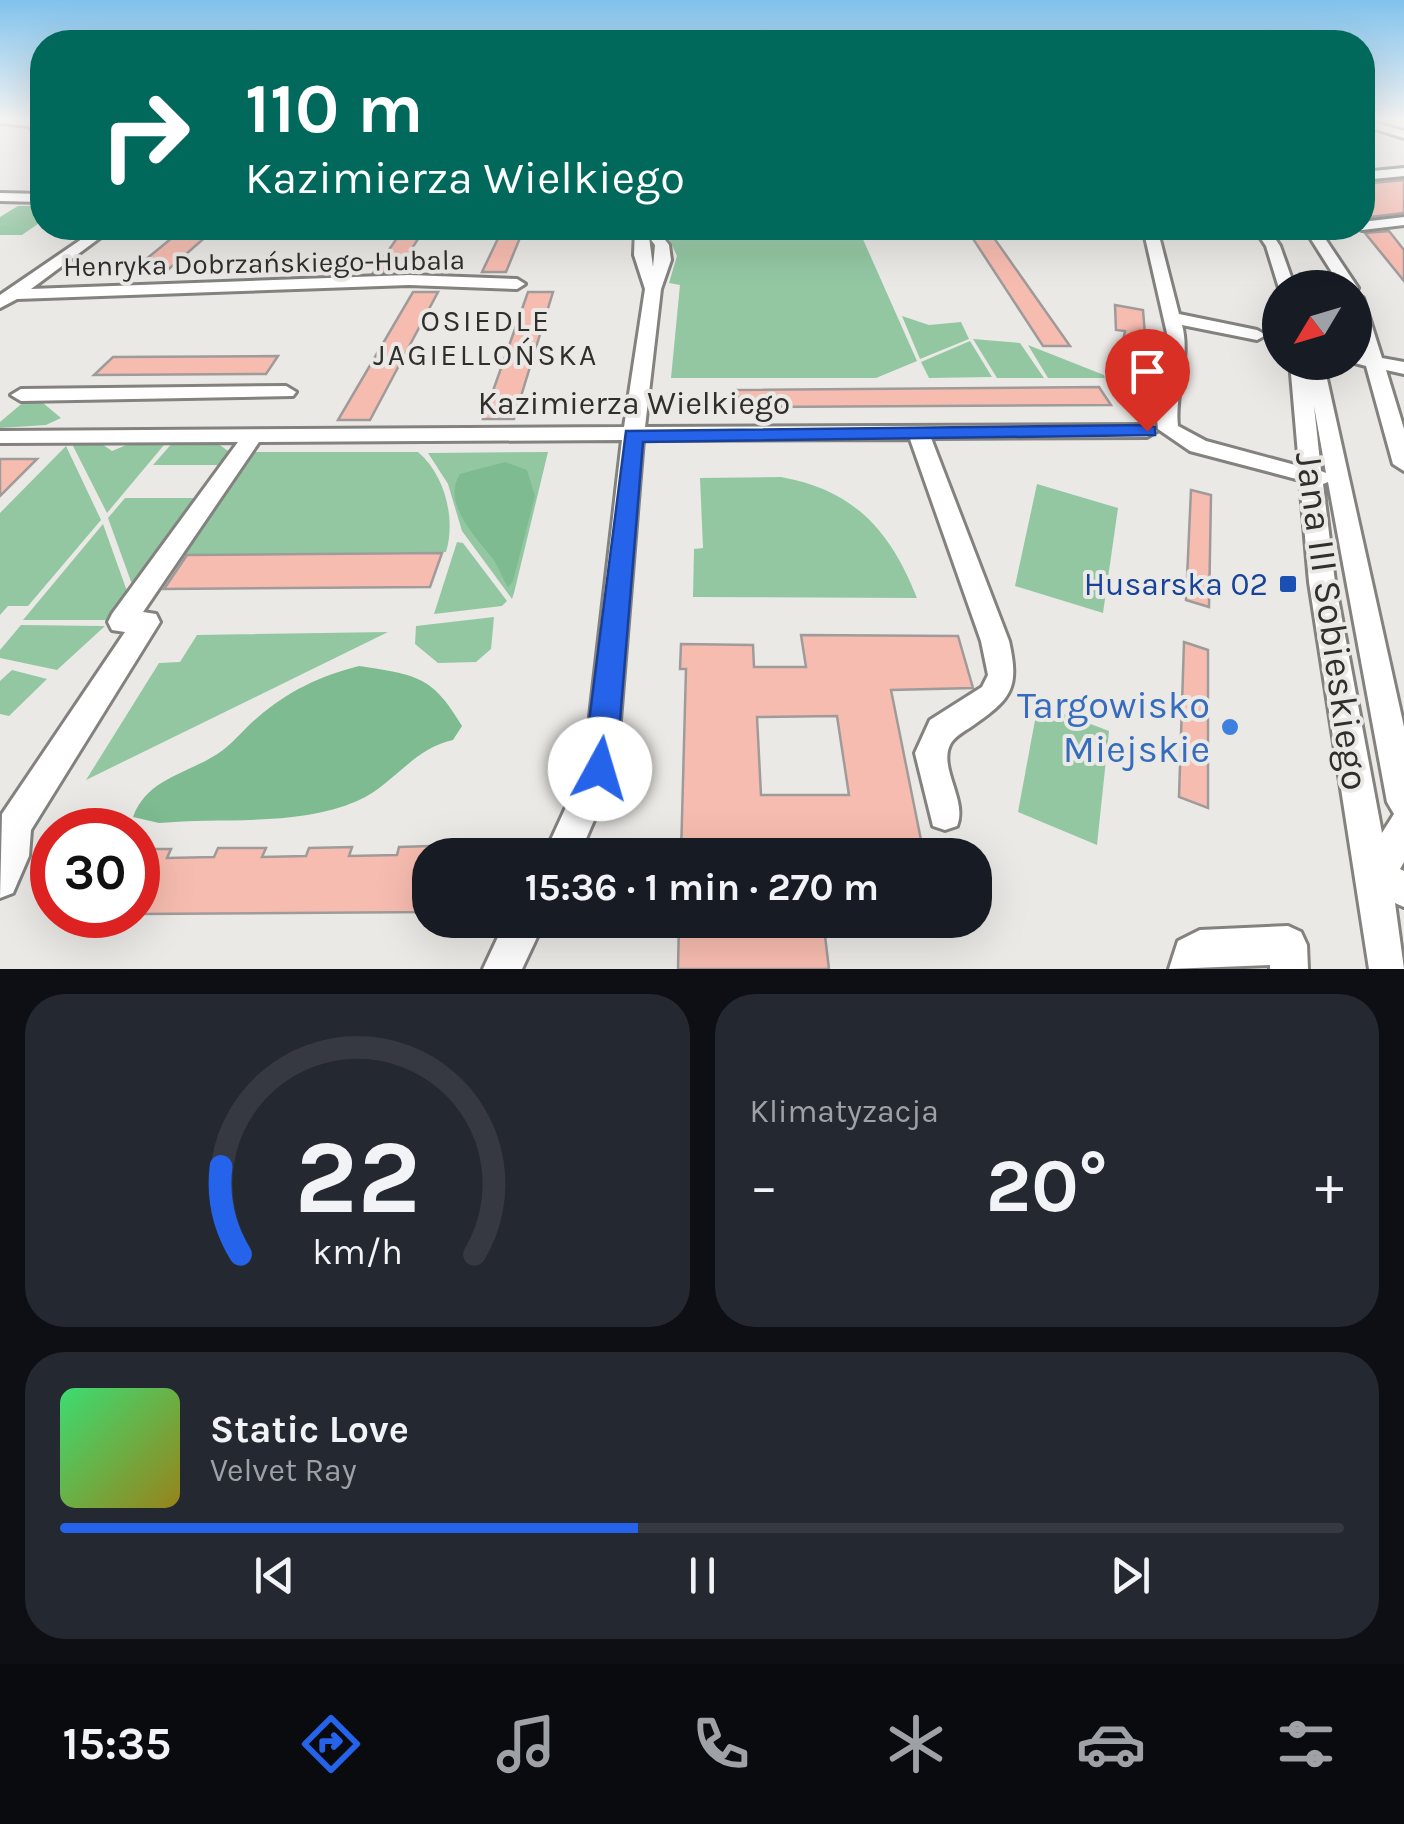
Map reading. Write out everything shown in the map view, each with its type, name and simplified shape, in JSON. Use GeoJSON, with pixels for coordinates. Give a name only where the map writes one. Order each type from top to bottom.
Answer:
{"type":"FeatureCollection","features":[{"type":"Feature","properties":{"kind":"street"},"geometry":{"type":"LineString","coordinates":[[1375,175],[1404,172]]}},
{"type":"Feature","properties":{"kind":"street"},"geometry":{"type":"LineString","coordinates":[[0,197],[30,198]]}},
{"type":"Feature","properties":{"kind":"street"},"geometry":{"type":"LineString","coordinates":[[1375,224],[1404,221]]}},
{"type":"Feature","properties":{"kind":"street"},"geometry":{"type":"LineString","coordinates":[[6,298],[89,240]]}},
{"type":"Feature","properties":{"kind":"street"},"geometry":{"type":"LineString","coordinates":[[569,838],[600,769],[633,436],[652,289],[641,255],[644,240]]}},
{"type":"Feature","properties":{"kind":"street"},"geometry":{"type":"LineString","coordinates":[[1152,240],[1178,342],[1166,409],[1158,430]]}},
{"type":"Feature","properties":{"kind":"street"},"geometry":{"type":"LineString","coordinates":[[1269,240],[1280,270]]}},
{"type":"Feature","properties":{"kind":"street"},"geometry":{"type":"LineString","coordinates":[[1319,240],[1338,270]]}},
{"type":"Feature","properties":{"kind":"street","name":"Henryka Dobrzańskiego-Hubala"},"geometry":{"type":"LineString","coordinates":[[6,298],[409,280],[517,284]]}},
{"type":"Feature","properties":{"kind":"street"},"geometry":{"type":"LineString","coordinates":[[1166,306],[1257,335]]}},
{"type":"Feature","properties":{"kind":"street"},"geometry":{"type":"LineString","coordinates":[[1372,362],[1404,368]]}},
{"type":"Feature","properties":{"kind":"street","name":"Jana III Sobieskiego"},"geometry":{"type":"LineString","coordinates":[[1303,380],[1404,802]]}},
{"type":"Feature","properties":{"kind":"street","name":"Jana III Sobieskiego"},"geometry":{"type":"LineString","coordinates":[[1318,380],[1322,471],[1358,801],[1390,883]]}},
{"type":"Feature","properties":{"kind":"street"},"geometry":{"type":"LineString","coordinates":[[1372,380],[1404,464]]}},
{"type":"Feature","properties":{"kind":"street"},"geometry":{"type":"LineString","coordinates":[[20,395],[286,392]]}},
{"type":"Feature","properties":{"kind":"street","name":"Kazimierza Wielkiego"},"geometry":{"type":"LineString","coordinates":[[0,437],[1158,430],[1198,446],[1322,471]]}},
{"type":"Feature","properties":{"kind":"street"},"geometry":{"type":"LineString","coordinates":[[918,434],[995,641],[1002,675],[992,696],[941,730],[931,753],[945,814]]}},
{"type":"Feature","properties":{"kind":"street"},"geometry":{"type":"LineString","coordinates":[[0,880],[12,856],[14,826],[134,622],[254,436]]}},
{"type":"Feature","properties":{"kind":"street","name":"Jana III Sobieskiego"},"geometry":{"type":"LineString","coordinates":[[1388,969],[1390,883],[1404,827]]}},
{"type":"Feature","properties":{"kind":"street"},"geometry":{"type":"LineString","coordinates":[[502,969],[517,938]]}},
{"type":"Feature","properties":{"kind":"street"},"geometry":{"type":"LineString","coordinates":[[1188,969],[1192,955],[1200,949],[1288,945],[1289,969]]}},
{"type":"Feature","properties":{"kind":"green space"},"geometry":{"type":"Polygon","coordinates":[[[18,206],[30,206],[30,229],[22,235],[0,235],[0,217],[18,206]]]}},
{"type":"Feature","properties":{"kind":"green space"},"geometry":{"type":"Polygon","coordinates":[[[670,240],[863,240],[917,361],[876,378],[671,378],[680,285],[669,283],[677,256],[670,240]]]}},
{"type":"Feature","properties":{"kind":"green space"},"geometry":{"type":"Polygon","coordinates":[[[902,316],[929,325],[961,322],[969,339],[920,359],[902,316]]]}},
{"type":"Feature","properties":{"kind":"green space"},"geometry":{"type":"Polygon","coordinates":[[[973,339],[1020,343],[1044,378],[997,378],[973,339]]]}},
{"type":"Feature","properties":{"kind":"green space"},"geometry":{"type":"Polygon","coordinates":[[[970,341],[992,377],[929,378],[921,362],[970,341]]]}},
{"type":"Feature","properties":{"kind":"green space"},"geometry":{"type":"Polygon","coordinates":[[[1028,345],[1104,375],[1105,378],[1048,378],[1028,345]]]}},
{"type":"Feature","properties":{"kind":"green space"},"geometry":{"type":"Polygon","coordinates":[[[37,398],[61,418],[46,425],[0,428],[0,422],[26,400],[37,398]]]}},
{"type":"Feature","properties":{"kind":"green space"},"geometry":{"type":"Polygon","coordinates":[[[136,441],[164,445],[107,513],[72,444],[99,442],[112,451],[136,441]]]}},
{"type":"Feature","properties":{"kind":"green space"},"geometry":{"type":"Polygon","coordinates":[[[174,441],[214,441],[231,453],[223,465],[153,465],[174,441]]]}},
{"type":"Feature","properties":{"kind":"green space"},"geometry":{"type":"Polygon","coordinates":[[[66,446],[101,520],[28,606],[8,606],[0,615],[0,513],[66,446]]]}},
{"type":"Feature","properties":{"kind":"green space"},"geometry":{"type":"Polygon","coordinates":[[[247,452],[418,452],[435,473],[446,498],[450,526],[446,552],[175,555],[247,452]]]}},
{"type":"Feature","properties":{"kind":"green space"},"geometry":{"type":"Polygon","coordinates":[[[548,452],[512,599],[462,531],[448,484],[428,453],[548,452]]]}},
{"type":"Feature","properties":{"kind":"green space"},"geometry":{"type":"Polygon","coordinates":[[[505,462],[527,470],[535,496],[513,581],[508,587],[463,519],[455,496],[460,474],[505,462]]]}},
{"type":"Feature","properties":{"kind":"green space"},"geometry":{"type":"Polygon","coordinates":[[[781,477],[830,492],[867,518],[895,553],[917,598],[693,597],[694,549],[703,548],[700,478],[781,477]]]}},
{"type":"Feature","properties":{"kind":"green space"},"geometry":{"type":"Polygon","coordinates":[[[1037,484],[1118,508],[1103,613],[1015,586],[1037,484]]]}},
{"type":"Feature","properties":{"kind":"green space"},"geometry":{"type":"Polygon","coordinates":[[[125,498],[199,498],[133,587],[108,518],[125,498]]]}},
{"type":"Feature","properties":{"kind":"green space"},"geometry":{"type":"Polygon","coordinates":[[[103,524],[128,594],[110,620],[23,620],[103,524]]]}},
{"type":"Feature","properties":{"kind":"green space"},"geometry":{"type":"Polygon","coordinates":[[[457,542],[463,543],[507,601],[502,606],[434,614],[457,542]]]}},
{"type":"Feature","properties":{"kind":"green space"},"geometry":{"type":"Polygon","coordinates":[[[494,617],[491,649],[476,662],[438,663],[415,644],[416,626],[494,617]]]}},
{"type":"Feature","properties":{"kind":"green space"},"geometry":{"type":"Polygon","coordinates":[[[21,625],[105,626],[57,670],[0,658],[0,650],[21,625]]]}},
{"type":"Feature","properties":{"kind":"green space"},"geometry":{"type":"Polygon","coordinates":[[[388,632],[86,780],[159,663],[180,662],[197,635],[388,632]]]}},
{"type":"Feature","properties":{"kind":"green space"},"geometry":{"type":"Polygon","coordinates":[[[359,666],[409,675],[441,696],[462,726],[453,740],[426,751],[370,794],[334,809],[260,820],[160,823],[160,808],[138,808],[160,784],[211,758],[281,700],[318,680],[359,666]]]}},
{"type":"Feature","properties":{"kind":"green space"},"geometry":{"type":"Polygon","coordinates":[[[12,670],[47,679],[9,716],[0,714],[0,681],[12,670]]]}},
{"type":"Feature","properties":{"kind":"green space"},"geometry":{"type":"Polygon","coordinates":[[[1038,704],[1109,731],[1097,845],[1018,812],[1038,704]]]}},
{"type":"Feature","properties":{"kind":"building"},"geometry":{"type":"Polygon","coordinates":[[[1404,180],[1404,213],[1375,216],[1375,183],[1404,180]]]}},
{"type":"Feature","properties":{"kind":"building"},"geometry":{"type":"Polygon","coordinates":[[[1389,231],[1404,250],[1404,281],[1371,240],[1375,240],[1375,232],[1389,231]]]}},
{"type":"Feature","properties":{"kind":"building"},"geometry":{"type":"Polygon","coordinates":[[[169,240],[202,240],[163,274],[128,274],[169,240]]]}},
{"type":"Feature","properties":{"kind":"building"},"geometry":{"type":"Polygon","coordinates":[[[396,240],[417,240],[397,272],[373,273],[396,240]]]}},
{"type":"Feature","properties":{"kind":"building"},"geometry":{"type":"Polygon","coordinates":[[[497,240],[519,240],[506,272],[482,272],[497,240]]]}},
{"type":"Feature","properties":{"kind":"building"},"geometry":{"type":"Polygon","coordinates":[[[974,240],[995,240],[1070,346],[1043,346],[974,240]]]}},
{"type":"Feature","properties":{"kind":"building"},"geometry":{"type":"Polygon","coordinates":[[[413,292],[438,292],[370,420],[338,420],[413,292]]]}},
{"type":"Feature","properties":{"kind":"building"},"geometry":{"type":"Polygon","coordinates":[[[528,292],[553,292],[514,419],[483,419],[528,292]]]}},
{"type":"Feature","properties":{"kind":"building"},"geometry":{"type":"Polygon","coordinates":[[[1115,305],[1143,310],[1146,347],[1151,348],[1147,373],[1118,366],[1125,331],[1116,330],[1115,305]]]}},
{"type":"Feature","properties":{"kind":"building"},"geometry":{"type":"Polygon","coordinates":[[[278,356],[266,374],[94,375],[113,357],[278,356]]]}},
{"type":"Feature","properties":{"kind":"building"},"geometry":{"type":"Polygon","coordinates":[[[1099,387],[1111,405],[739,407],[737,390],[1099,387]]]}},
{"type":"Feature","properties":{"kind":"building"},"geometry":{"type":"Polygon","coordinates":[[[0,459],[37,459],[0,496],[0,459]]]}},
{"type":"Feature","properties":{"kind":"building"},"geometry":{"type":"Polygon","coordinates":[[[1191,490],[1211,495],[1209,607],[1186,600],[1191,490]]]}},
{"type":"Feature","properties":{"kind":"building"},"geometry":{"type":"Polygon","coordinates":[[[442,553],[430,587],[164,589],[187,555],[442,553]]]}},
{"type":"Feature","properties":{"kind":"building"},"geometry":{"type":"Polygon","coordinates":[[[801,635],[958,636],[973,688],[891,690],[921,838],[681,838],[686,669],[680,669],[681,644],[753,645],[754,667],[806,667],[801,635]],[[837,716],[757,717],[761,795],[849,795],[837,716]]]}},
{"type":"Feature","properties":{"kind":"building"},"geometry":{"type":"Polygon","coordinates":[[[1184,642],[1208,650],[1208,808],[1179,797],[1184,642]]]}},
{"type":"Feature","properties":{"kind":"building"},"geometry":{"type":"Polygon","coordinates":[[[352,847],[349,856],[397,855],[399,847],[412,847],[412,912],[160,914],[160,849],[171,849],[167,858],[214,857],[218,848],[266,848],[262,857],[306,856],[309,848],[352,847]]]}},
{"type":"Feature","properties":{"kind":"building"},"geometry":{"type":"Polygon","coordinates":[[[679,938],[825,938],[829,969],[678,969],[679,938]]]}},
{"type":"Feature","properties":{"kind":"place","name":"Husarska 02"},"geometry":{"type":"Point","coordinates":[1288,584]}},
{"type":"Feature","properties":{"kind":"place","name":"Targowisko Miejskie"},"geometry":{"type":"Point","coordinates":[1230,727]}},
{"type":"Feature","properties":{"kind":"district","name":"OSIEDLE JAGIELLOŃSKA"},"geometry":{"type":"Point","coordinates":[486,338]}},
{"type":"Feature","properties":{"kind":"route"},"geometry":{"type":"LineString","coordinates":[[600,769],[633,436],[1147,431]]}}]}
